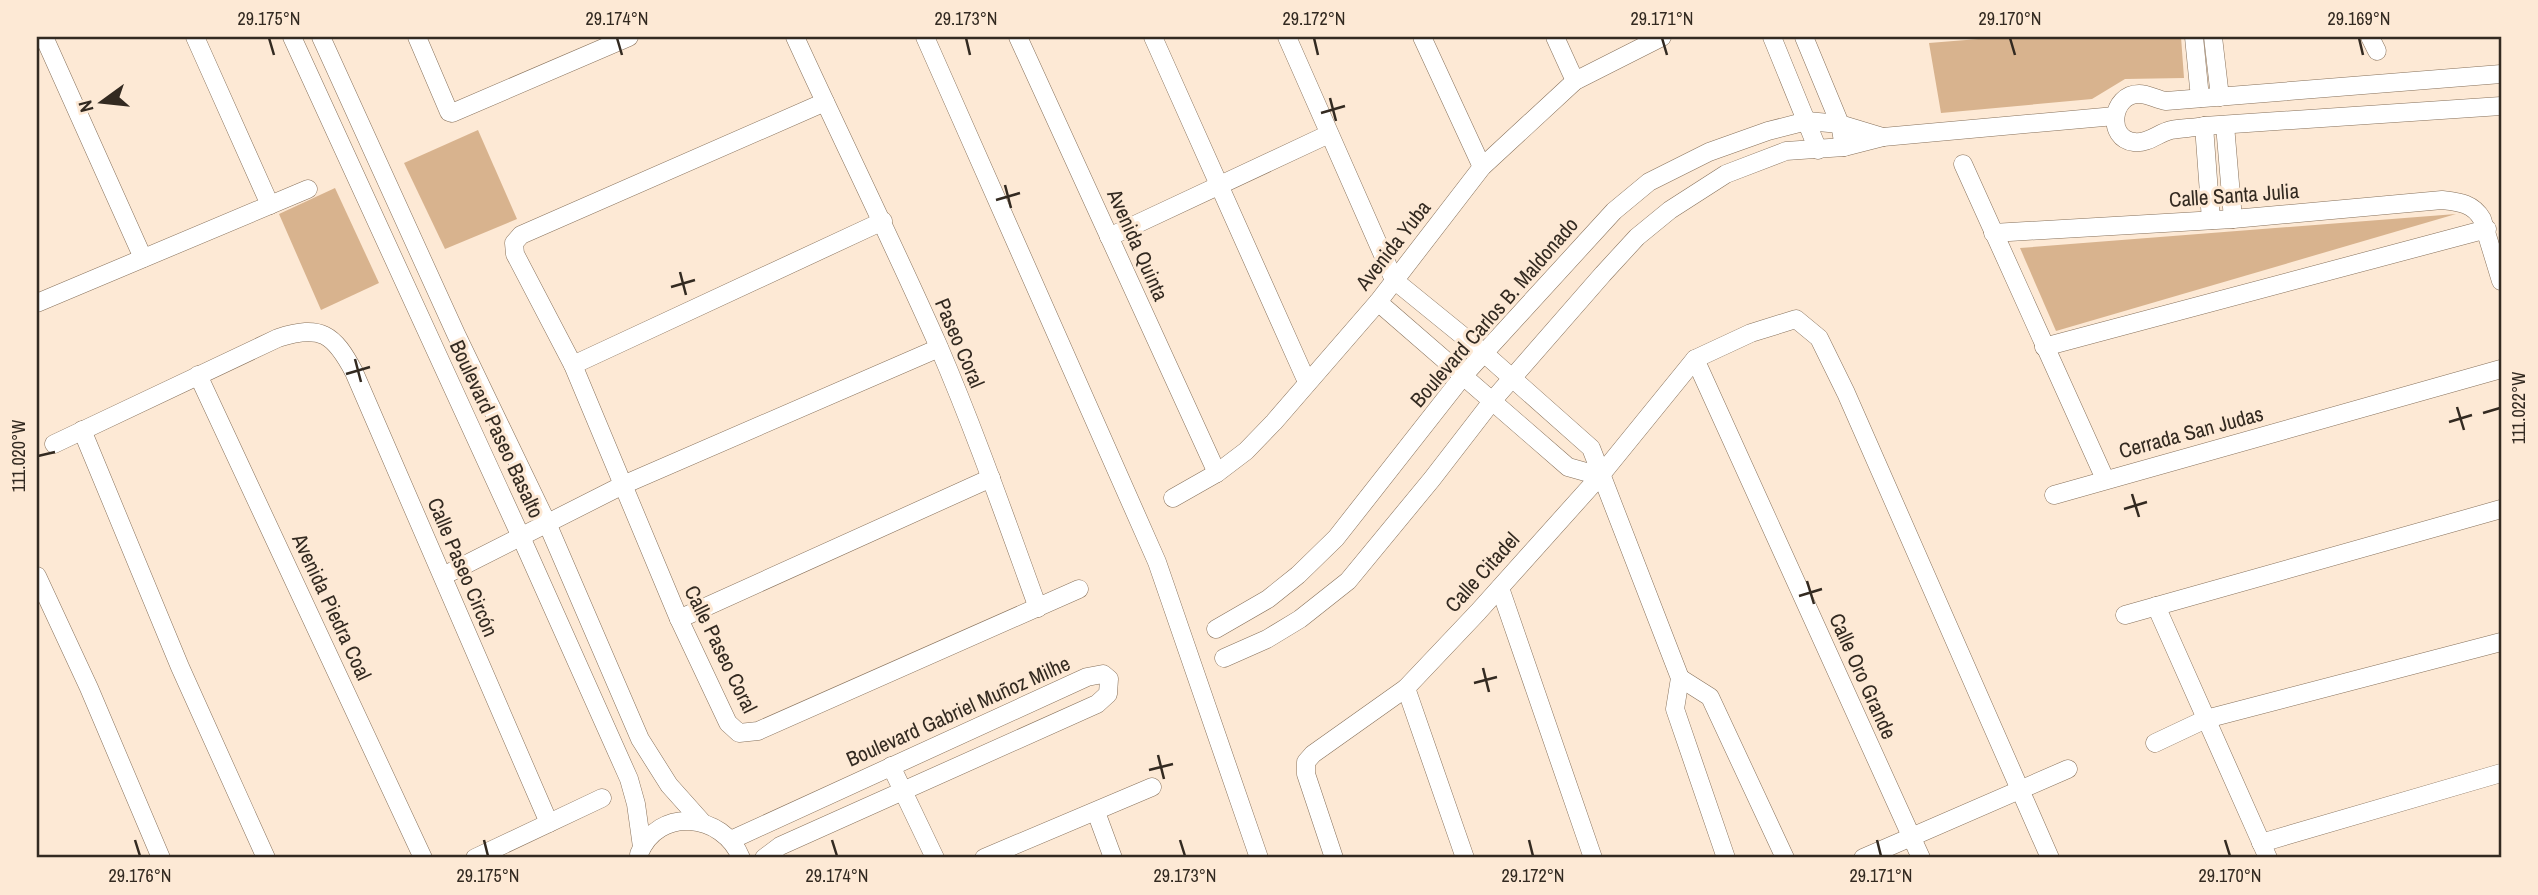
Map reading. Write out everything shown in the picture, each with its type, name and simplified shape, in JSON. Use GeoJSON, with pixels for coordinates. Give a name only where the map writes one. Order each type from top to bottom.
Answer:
{"type":"FeatureCollection","features":[{"type":"Feature","properties":{"kind":"street"},"geometry":{"type":"LineString","coordinates":[[44,37],[143,258]]}},
{"type":"Feature","properties":{"kind":"street"},"geometry":{"type":"LineString","coordinates":[[195,37],[271,205]]}},
{"type":"Feature","properties":{"kind":"street","name":"Boulevard Paseo Basalto"},"geometry":{"type":"LineString","coordinates":[[292,37],[629,779],[636,804],[640,853]]}},
{"type":"Feature","properties":{"kind":"street","name":"Boulevard Paseo Basalto"},"geometry":{"type":"LineString","coordinates":[[321,37],[456,334],[547,523],[640,739],[669,785],[702,822],[718,828],[731,840]]}},
{"type":"Feature","properties":{"kind":"street"},"geometry":{"type":"LineString","coordinates":[[417,37],[449,112],[452,113],[629,37]]}},
{"type":"Feature","properties":{"kind":"street","name":"Paseo Coral"},"geometry":{"type":"LineString","coordinates":[[795,37],[883,221],[939,348],[991,478],[1038,608]]}},
{"type":"Feature","properties":{"kind":"street"},"geometry":{"type":"LineString","coordinates":[[925,37],[1157,562],[1259,858]]}},
{"type":"Feature","properties":{"kind":"street","name":"Avenida Quinta"},"geometry":{"type":"LineString","coordinates":[[1018,37],[1217,473]]}},
{"type":"Feature","properties":{"kind":"street"},"geometry":{"type":"LineString","coordinates":[[1153,37],[1307,382]]}},
{"type":"Feature","properties":{"kind":"street"},"geometry":{"type":"LineString","coordinates":[[1287,37],[1394,280],[1591,448],[1680,678],[1675,709],[1726,858]]}},
{"type":"Feature","properties":{"kind":"street"},"geometry":{"type":"LineString","coordinates":[[1422,37],[1482,167]]}},
{"type":"Feature","properties":{"kind":"street"},"geometry":{"type":"LineString","coordinates":[[1555,37],[1575,81]]}},
{"type":"Feature","properties":{"kind":"street","name":"Avenida Yuba"},"geometry":{"type":"LineString","coordinates":[[1173,498],[1217,473],[1246,451],[1275,422],[1378,302],[1482,167],[1575,81],[1662,37]]}},
{"type":"Feature","properties":{"kind":"street"},"geometry":{"type":"LineString","coordinates":[[1772,37],[1818,150]]}},
{"type":"Feature","properties":{"kind":"street"},"geometry":{"type":"LineString","coordinates":[[1804,37],[1840,124],[1844,147]]}},
{"type":"Feature","properties":{"kind":"street"},"geometry":{"type":"LineString","coordinates":[[2194,37],[2200,98]]}},
{"type":"Feature","properties":{"kind":"street"},"geometry":{"type":"LineString","coordinates":[[2213,37],[2220,97]]}},
{"type":"Feature","properties":{"kind":"street"},"geometry":{"type":"LineString","coordinates":[[2501,74],[2166,101],[2138,93],[2127,96],[2119,104],[2115,116],[2123,138],[2133,143],[2146,141],[2171,130],[2204,126],[2501,106]]}},
{"type":"Feature","properties":{"kind":"street","name":"Calle Paseo Coral"},"geometry":{"type":"LineString","coordinates":[[825,102],[521,235],[514,243],[515,254],[573,365],[679,619],[728,723],[733,729],[744,734],[758,731],[1079,589]]}},
{"type":"Feature","properties":{"kind":"street"},"geometry":{"type":"LineString","coordinates":[[1224,658],[1267,639],[1300,619],[1348,581],[1432,480],[1493,400],[1602,274],[1637,237],[1670,211],[1726,174],[1786,151],[1844,147],[1884,137],[2115,116]]}},
{"type":"Feature","properties":{"kind":"street","name":"Boulevard Carlos B. Maldonado"},"geometry":{"type":"LineString","coordinates":[[1216,629],[1268,599],[1298,575],[1336,538],[1464,376],[1605,221],[1649,182],[1709,152],[1768,131],[1807,121],[1840,124],[1884,137]]}},
{"type":"Feature","properties":{"kind":"street"},"geometry":{"type":"LineString","coordinates":[[2225,125],[2233,219]]}},
{"type":"Feature","properties":{"kind":"street"},"geometry":{"type":"LineString","coordinates":[[2204,126],[2211,220]]}},
{"type":"Feature","properties":{"kind":"street"},"geometry":{"type":"LineString","coordinates":[[1109,237],[1329,134]]}},
{"type":"Feature","properties":{"kind":"street","name":"Cerrada San Judas"},"geometry":{"type":"LineString","coordinates":[[1963,164],[2105,479],[2501,369]]}},
{"type":"Feature","properties":{"kind":"street"},"geometry":{"type":"LineString","coordinates":[[37,303],[308,189]]}},
{"type":"Feature","properties":{"kind":"street","name":"Calle Santa Julia"},"geometry":{"type":"LineString","coordinates":[[1993,233],[2233,219],[2442,200],[2456,201],[2477,209],[2487,229]]}},
{"type":"Feature","properties":{"kind":"street"},"geometry":{"type":"LineString","coordinates":[[573,365],[883,221]]}},
{"type":"Feature","properties":{"kind":"street"},"geometry":{"type":"LineString","coordinates":[[2044,347],[2487,229],[2501,281]]}},
{"type":"Feature","properties":{"kind":"street"},"geometry":{"type":"LineString","coordinates":[[1378,302],[1568,467],[1600,476]]}},
{"type":"Feature","properties":{"kind":"street","name":"Calle Citadel"},"geometry":{"type":"LineString","coordinates":[[1335,858],[1306,774],[1306,762],[1313,754],[1406,688],[1600,476],[1695,359],[1751,333],[1796,319],[1819,338],[1855,413],[2020,790]]}},
{"type":"Feature","properties":{"kind":"street","name":"Calle Paseo Circón"},"geometry":{"type":"LineString","coordinates":[[198,375],[295,332],[308,331],[326,335],[338,346],[354,372],[549,823]]}},
{"type":"Feature","properties":{"kind":"street"},"geometry":{"type":"LineString","coordinates":[[443,576],[623,485],[939,348]]}},
{"type":"Feature","properties":{"kind":"street","name":"Calle Oro Grande"},"geometry":{"type":"LineString","coordinates":[[1695,359],[1921,858]]}},
{"type":"Feature","properties":{"kind":"street"},"geometry":{"type":"LineString","coordinates":[[54,444],[198,375]]}},
{"type":"Feature","properties":{"kind":"street","name":"Avenida Piedra Coal"},"geometry":{"type":"LineString","coordinates":[[198,375],[423,858]]}},
{"type":"Feature","properties":{"kind":"street"},"geometry":{"type":"LineString","coordinates":[[82,430],[180,667],[266,858]]}},
{"type":"Feature","properties":{"kind":"street"},"geometry":{"type":"LineString","coordinates":[[679,619],[991,478]]}},
{"type":"Feature","properties":{"kind":"street"},"geometry":{"type":"LineString","coordinates":[[2054,495],[2105,479]]}},
{"type":"Feature","properties":{"kind":"street"},"geometry":{"type":"LineString","coordinates":[[2125,615],[2501,509]]}},
{"type":"Feature","properties":{"kind":"street"},"geometry":{"type":"LineString","coordinates":[[37,576],[89,688],[161,858]]}},
{"type":"Feature","properties":{"kind":"street"},"geometry":{"type":"LineString","coordinates":[[1500,588],[1593,858]]}},
{"type":"Feature","properties":{"kind":"street"},"geometry":{"type":"LineString","coordinates":[[2155,606],[2264,851],[2501,773]]}},
{"type":"Feature","properties":{"kind":"street"},"geometry":{"type":"LineString","coordinates":[[2155,743],[2206,719],[2501,642]]}},
{"type":"Feature","properties":{"kind":"street","name":"Boulevard Gabriel Muñoz Milhe"},"geometry":{"type":"LineString","coordinates":[[731,840],[1087,677],[1104,674],[1109,679],[1108,694],[1097,704],[780,846],[764,858]]}},
{"type":"Feature","properties":{"kind":"street"},"geometry":{"type":"LineString","coordinates":[[1680,678],[1710,697],[1785,858]]}},
{"type":"Feature","properties":{"kind":"street"},"geometry":{"type":"LineString","coordinates":[[1406,688],[1465,858]]}},
{"type":"Feature","properties":{"kind":"street"},"geometry":{"type":"LineString","coordinates":[[891,766],[935,858]]}},
{"type":"Feature","properties":{"kind":"street"},"geometry":{"type":"LineString","coordinates":[[1863,858],[2068,769]]}},
{"type":"Feature","properties":{"kind":"street"},"geometry":{"type":"LineString","coordinates":[[984,858],[1152,787]]}},
{"type":"Feature","properties":{"kind":"street"},"geometry":{"type":"LineString","coordinates":[[2020,790],[2050,858]]}},
{"type":"Feature","properties":{"kind":"street"},"geometry":{"type":"LineString","coordinates":[[475,858],[601,798]]}},
{"type":"Feature","properties":{"kind":"street"},"geometry":{"type":"LineString","coordinates":[[1097,811],[1113,858]]}},
{"type":"Feature","properties":{"kind":"street"},"geometry":{"type":"LineString","coordinates":[[640,853],[653,834],[667,825],[684,820],[702,822]]}},
{"type":"Feature","properties":{"kind":"street"},"geometry":{"type":"LineString","coordinates":[[731,840],[741,858]]}},
{"type":"Feature","properties":{"kind":"shaded area"},"geometry":{"type":"Polygon","coordinates":[[[2003,37],[2181,37],[2184,78],[2125,79],[2092,99],[1941,113],[1929,43],[2003,37]]]}},
{"type":"Feature","properties":{"kind":"shaded area"},"geometry":{"type":"Polygon","coordinates":[[[478,130],[517,219],[445,249],[404,163],[478,130]]]}},
{"type":"Feature","properties":{"kind":"shaded area"},"geometry":{"type":"Polygon","coordinates":[[[335,188],[379,283],[321,310],[279,214],[335,188]]]}},
{"type":"Feature","properties":{"kind":"shaded area"},"geometry":{"type":"Polygon","coordinates":[[[2456,214],[2056,331],[2020,248],[2456,214]]]}}]}
